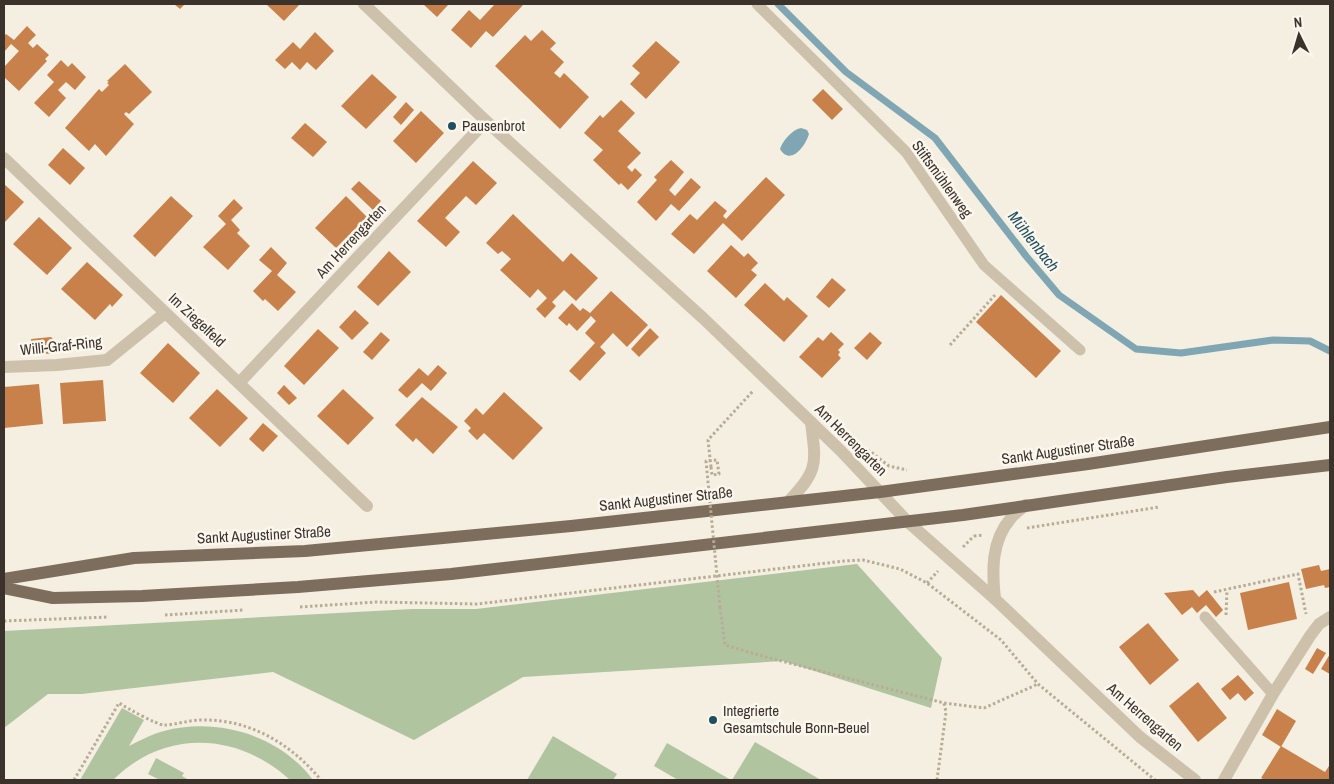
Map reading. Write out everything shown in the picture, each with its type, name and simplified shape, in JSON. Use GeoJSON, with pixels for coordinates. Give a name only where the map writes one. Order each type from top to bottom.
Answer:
{"type":"FeatureCollection","features":[{"type":"Feature","properties":{"kind":"main road","name":"Sankt Augustiner Straße"},"geometry":{"type":"LineString","coordinates":[[4,579],[134,558],[305,551],[561,527],[880,492],[1088,464],[1330,427]]}},
{"type":"Feature","properties":{"kind":"main road"},"geometry":{"type":"LineString","coordinates":[[4,588],[53,598],[142,596],[298,587],[451,574],[908,522],[1227,477],[1330,465]]}},
{"type":"Feature","properties":{"kind":"street","name":"Am Herrengarten"},"geometry":{"type":"LineString","coordinates":[[364,4],[486,121],[704,319],[841,451],[908,522],[995,599],[1140,737],[1195,780]]}},
{"type":"Feature","properties":{"kind":"street","name":"Am Herrengarten"},"geometry":{"type":"LineString","coordinates":[[239,382],[486,121]]}},
{"type":"Feature","properties":{"kind":"street","name":"Im Ziegelfeld"},"geometry":{"type":"LineString","coordinates":[[4,158],[367,506]]}},
{"type":"Feature","properties":{"kind":"street","name":"Willi-Graf-Ring"},"geometry":{"type":"LineString","coordinates":[[4,367],[57,365],[107,360],[165,312]]}},
{"type":"Feature","properties":{"kind":"street"},"geometry":{"type":"LineString","coordinates":[[788,502],[801,489],[811,473],[814,460],[811,422]]}},
{"type":"Feature","properties":{"kind":"street"},"geometry":{"type":"LineString","coordinates":[[995,599],[993,563],[996,548],[1002,532],[1011,517],[1026,505]]}},
{"type":"Feature","properties":{"kind":"street"},"geometry":{"type":"LineString","coordinates":[[1224,780],[1273,694],[1310,636],[1319,624],[1330,617]]}},
{"type":"Feature","properties":{"kind":"lane","name":"Stiftsmühlenweg"},"geometry":{"type":"LineString","coordinates":[[757,4],[906,152],[984,265],[1080,350]]}},
{"type":"Feature","properties":{"kind":"lane"},"geometry":{"type":"LineString","coordinates":[[1205,617],[1273,694]]}},
{"type":"Feature","properties":{"kind":"path"},"geometry":{"type":"LineString","coordinates":[[950,345],[1005,284]]}},
{"type":"Feature","properties":{"kind":"path"},"geometry":{"type":"LineString","coordinates":[[765,378],[708,440],[711,467],[712,475],[718,474],[717,460],[706,461],[720,607],[726,645],[766,658],[944,703],[984,708],[1038,684]]}},
{"type":"Feature","properties":{"kind":"path"},"geometry":{"type":"LineString","coordinates":[[862,454],[867,449],[889,466],[910,470]]}},
{"type":"Feature","properties":{"kind":"path"},"geometry":{"type":"LineString","coordinates":[[964,546],[974,536],[972,531]]}},
{"type":"Feature","properties":{"kind":"path"},"geometry":{"type":"LineString","coordinates":[[299,607],[376,602],[477,604],[863,560],[900,568],[927,583],[1001,640],[1038,684],[1155,780]]}},
{"type":"Feature","properties":{"kind":"path"},"geometry":{"type":"LineString","coordinates":[[1214,592],[1298,574],[1310,636]]}},
{"type":"Feature","properties":{"kind":"path"},"geometry":{"type":"LineString","coordinates":[[927,583],[935,575]]}},
{"type":"Feature","properties":{"kind":"path"},"geometry":{"type":"LineString","coordinates":[[164,614],[251,610]]}},
{"type":"Feature","properties":{"kind":"path"},"geometry":{"type":"LineString","coordinates":[[4,620],[117,616]]}},
{"type":"Feature","properties":{"kind":"path"},"geometry":{"type":"LineString","coordinates":[[74,780],[119,703],[162,725],[184,720],[203,720],[227,722],[263,732],[299,756],[321,780]]}},
{"type":"Feature","properties":{"kind":"path"},"geometry":{"type":"LineString","coordinates":[[937,780],[946,712],[944,703]]}},
{"type":"Feature","properties":{"kind":"green space"},"geometry":{"type":"Polygon","coordinates":[[[857,564],[942,658],[931,708],[783,661],[523,677],[414,740],[273,672],[82,694],[48,694],[4,728],[4,631],[412,609],[476,609],[857,564]]]}},
{"type":"Feature","properties":{"kind":"green space"},"geometry":{"type":"Polygon","coordinates":[[[122,708],[144,720],[129,746],[160,732],[184,727],[226,728],[246,733],[283,751],[299,764],[313,780],[290,780],[270,764],[248,753],[225,745],[201,743],[178,745],[155,752],[133,763],[113,780],[80,780],[122,708]]]}},
{"type":"Feature","properties":{"kind":"green space"},"geometry":{"type":"Polygon","coordinates":[[[553,736],[617,774],[613,780],[527,780],[553,736]]]}},
{"type":"Feature","properties":{"kind":"green space"},"geometry":{"type":"Polygon","coordinates":[[[755,742],[821,780],[732,780],[755,742]]]}},
{"type":"Feature","properties":{"kind":"green space"},"geometry":{"type":"Polygon","coordinates":[[[667,743],[731,780],[678,780],[654,766],[667,743]]]}},
{"type":"Feature","properties":{"kind":"green space"},"geometry":{"type":"Polygon","coordinates":[[[156,758],[184,773],[182,776],[189,780],[160,780],[148,774],[156,758]]]}},
{"type":"Feature","properties":{"kind":"water"},"geometry":{"type":"Polygon","coordinates":[[[801,128],[807,130],[809,134],[801,149],[793,155],[788,156],[784,154],[780,149],[783,142],[791,133],[801,128]]]}},
{"type":"Feature","properties":{"kind":"building"},"geometry":{"type":"Polygon","coordinates":[[[174,4],[185,4],[180,9],[174,4]]]}},
{"type":"Feature","properties":{"kind":"building"},"geometry":{"type":"Polygon","coordinates":[[[266,4],[300,4],[284,21],[266,4]]]}},
{"type":"Feature","properties":{"kind":"building"},"geometry":{"type":"Polygon","coordinates":[[[423,4],[449,4],[437,17],[423,4]]]}},
{"type":"Feature","properties":{"kind":"building"},"geometry":{"type":"Polygon","coordinates":[[[495,4],[524,4],[493,37],[486,31],[471,48],[451,30],[469,10],[480,20],[495,4]]]}},
{"type":"Feature","properties":{"kind":"building"},"geometry":{"type":"Polygon","coordinates":[[[27,26],[36,35],[28,43],[33,48],[37,44],[49,55],[45,59],[47,61],[19,91],[4,77],[4,67],[19,51],[11,44],[4,52],[4,36],[6,34],[14,40],[27,26]]]}},
{"type":"Feature","properties":{"kind":"building"},"geometry":{"type":"Polygon","coordinates":[[[542,30],[556,43],[550,49],[564,62],[554,73],[560,78],[564,73],[589,97],[560,129],[495,66],[525,35],[531,41],[542,30]]]}},
{"type":"Feature","properties":{"kind":"building"},"geometry":{"type":"Polygon","coordinates":[[[315,32],[334,51],[316,70],[307,62],[300,70],[292,62],[285,69],[275,60],[293,42],[300,49],[315,32]]]}},
{"type":"Feature","properties":{"kind":"building"},"geometry":{"type":"Polygon","coordinates":[[[656,41],[680,62],[646,99],[630,84],[640,73],[632,66],[656,41]]]}},
{"type":"Feature","properties":{"kind":"building"},"geometry":{"type":"Polygon","coordinates":[[[61,60],[68,67],[72,63],[86,77],[75,90],[66,82],[58,90],[66,98],[49,117],[34,103],[54,82],[47,75],[61,60]]]}},
{"type":"Feature","properties":{"kind":"building"},"geometry":{"type":"Polygon","coordinates":[[[125,64],[152,92],[129,114],[126,112],[124,114],[134,124],[106,156],[95,144],[89,151],[65,128],[99,89],[102,92],[109,85],[107,81],[125,64]]]}},
{"type":"Feature","properties":{"kind":"building"},"geometry":{"type":"Polygon","coordinates":[[[372,74],[397,97],[366,129],[341,106],[372,74]]]}},
{"type":"Feature","properties":{"kind":"building"},"geometry":{"type":"Polygon","coordinates":[[[823,89],[843,109],[832,120],[812,100],[823,89]]]}},
{"type":"Feature","properties":{"kind":"building"},"geometry":{"type":"Polygon","coordinates":[[[621,100],[635,113],[618,131],[641,153],[627,167],[632,172],[635,168],[642,175],[628,190],[621,183],[619,185],[593,160],[603,150],[584,133],[600,115],[603,118],[621,100]]]}},
{"type":"Feature","properties":{"kind":"building"},"geometry":{"type":"Polygon","coordinates":[[[406,102],[414,110],[401,125],[393,117],[406,102]]]}},
{"type":"Feature","properties":{"kind":"building"},"geometry":{"type":"Polygon","coordinates":[[[421,111],[444,133],[416,163],[393,141],[421,111]]]}},
{"type":"Feature","properties":{"kind":"building"},"geometry":{"type":"Polygon","coordinates":[[[305,123],[327,142],[313,157],[291,138],[305,123]]]}},
{"type":"Feature","properties":{"kind":"building"},"geometry":{"type":"Polygon","coordinates":[[[63,148],[85,168],[70,185],[48,165],[63,148]]]}},
{"type":"Feature","properties":{"kind":"building"},"geometry":{"type":"Polygon","coordinates":[[[671,160],[684,172],[669,190],[675,196],[691,178],[701,187],[679,211],[671,204],[656,221],[637,202],[657,180],[654,177],[671,160]]]}},
{"type":"Feature","properties":{"kind":"building"},"geometry":{"type":"Polygon","coordinates":[[[473,161],[497,183],[476,205],[466,196],[445,218],[460,232],[446,247],[417,221],[473,161]]]}},
{"type":"Feature","properties":{"kind":"building"},"geometry":{"type":"Polygon","coordinates":[[[766,177],[785,195],[742,241],[723,223],[694,254],[671,234],[690,214],[697,220],[715,201],[727,211],[723,216],[726,219],[766,177]]]}},
{"type":"Feature","properties":{"kind":"building"},"geometry":{"type":"Polygon","coordinates":[[[359,181],[381,201],[373,210],[351,189],[359,181]]]}},
{"type":"Feature","properties":{"kind":"building"},"geometry":{"type":"Polygon","coordinates":[[[4,184],[24,202],[4,223],[4,184]]]}},
{"type":"Feature","properties":{"kind":"building"},"geometry":{"type":"Polygon","coordinates":[[[171,196],[193,216],[155,257],[133,236],[171,196]]]}},
{"type":"Feature","properties":{"kind":"building"},"geometry":{"type":"Polygon","coordinates":[[[346,196],[367,217],[336,248],[315,228],[346,196]]]}},
{"type":"Feature","properties":{"kind":"building"},"geometry":{"type":"Polygon","coordinates":[[[234,199],[243,208],[231,220],[240,230],[237,233],[250,246],[228,270],[203,247],[226,224],[218,216],[234,199]]]}},
{"type":"Feature","properties":{"kind":"building"},"geometry":{"type":"Polygon","coordinates":[[[513,214],[563,262],[571,253],[598,278],[576,301],[564,290],[552,302],[556,306],[545,318],[536,309],[547,298],[538,289],[530,298],[500,270],[511,259],[502,251],[498,254],[486,243],[513,214]]]}},
{"type":"Feature","properties":{"kind":"building"},"geometry":{"type":"Polygon","coordinates":[[[39,217],[72,248],[47,275],[13,244],[39,217]]]}},
{"type":"Feature","properties":{"kind":"building"},"geometry":{"type":"Polygon","coordinates":[[[731,245],[744,257],[748,253],[758,263],[751,270],[757,275],[736,298],[707,271],[731,245]]]}},
{"type":"Feature","properties":{"kind":"building"},"geometry":{"type":"Polygon","coordinates":[[[271,247],[287,263],[277,275],[296,292],[278,311],[265,299],[263,301],[253,291],[272,271],[259,260],[271,247]]]}},
{"type":"Feature","properties":{"kind":"building"},"geometry":{"type":"Polygon","coordinates":[[[389,251],[411,272],[378,306],[357,287],[389,251]]]}},
{"type":"Feature","properties":{"kind":"building"},"geometry":{"type":"Polygon","coordinates":[[[87,262],[123,295],[112,307],[110,304],[95,320],[61,289],[87,262]]]}},
{"type":"Feature","properties":{"kind":"building"},"geometry":{"type":"Polygon","coordinates":[[[832,278],[846,290],[829,308],[816,297],[832,278]]]}},
{"type":"Feature","properties":{"kind":"building"},"geometry":{"type":"Polygon","coordinates":[[[765,283],[784,301],[787,297],[808,316],[784,342],[744,305],[765,283]]]}},
{"type":"Feature","properties":{"kind":"building"},"geometry":{"type":"Polygon","coordinates":[[[611,291],[648,325],[627,347],[613,333],[600,347],[606,353],[580,381],[569,371],[595,343],[585,333],[596,321],[591,316],[577,331],[569,323],[567,326],[558,318],[572,303],[580,311],[583,308],[590,313],[611,291]]]}},
{"type":"Feature","properties":{"kind":"building"},"geometry":{"type":"Polygon","coordinates":[[[1001,295],[1061,351],[1036,378],[976,322],[1001,295]]]}},
{"type":"Feature","properties":{"kind":"building"},"geometry":{"type":"Polygon","coordinates":[[[355,310],[369,323],[352,340],[339,327],[355,310]]]}},
{"type":"Feature","properties":{"kind":"building"},"geometry":{"type":"Polygon","coordinates":[[[650,328],[659,337],[639,357],[631,349],[650,328]]]}},
{"type":"Feature","properties":{"kind":"building"},"geometry":{"type":"Polygon","coordinates":[[[318,329],[339,348],[304,385],[284,366],[318,329]]]}},
{"type":"Feature","properties":{"kind":"building"},"geometry":{"type":"Polygon","coordinates":[[[381,332],[390,340],[372,360],[363,352],[381,332]]]}},
{"type":"Feature","properties":{"kind":"building"},"geometry":{"type":"Polygon","coordinates":[[[831,332],[844,344],[838,350],[840,352],[838,355],[841,358],[822,378],[799,357],[818,337],[823,341],[831,332]]]}},
{"type":"Feature","properties":{"kind":"building"},"geometry":{"type":"Polygon","coordinates":[[[870,332],[882,343],[867,360],[854,348],[870,332]]]}},
{"type":"Feature","properties":{"kind":"building"},"geometry":{"type":"Polygon","coordinates":[[[51,337],[67,352],[33,355],[31,339],[51,337]]]}},
{"type":"Feature","properties":{"kind":"building"},"geometry":{"type":"Polygon","coordinates":[[[168,343],[200,373],[173,403],[140,373],[168,343]]]}},
{"type":"Feature","properties":{"kind":"building"},"geometry":{"type":"Polygon","coordinates":[[[438,365],[447,373],[431,391],[422,383],[407,398],[398,390],[419,368],[428,376],[438,365]]]}},
{"type":"Feature","properties":{"kind":"building"},"geometry":{"type":"Polygon","coordinates":[[[103,380],[106,421],[63,424],[60,383],[103,380]]]}},
{"type":"Feature","properties":{"kind":"building"},"geometry":{"type":"Polygon","coordinates":[[[39,384],[43,424],[4,428],[4,387],[39,384]]]}},
{"type":"Feature","properties":{"kind":"building"},"geometry":{"type":"Polygon","coordinates":[[[284,385],[297,398],[289,405],[277,393],[284,385]]]}},
{"type":"Feature","properties":{"kind":"building"},"geometry":{"type":"Polygon","coordinates":[[[217,389],[248,418],[220,447],[189,418],[217,389]]]}},
{"type":"Feature","properties":{"kind":"building"},"geometry":{"type":"Polygon","coordinates":[[[343,389],[374,418],[348,445],[317,416],[343,389]]]}},
{"type":"Feature","properties":{"kind":"building"},"geometry":{"type":"Polygon","coordinates":[[[504,392],[543,428],[513,460],[484,433],[477,440],[468,431],[471,428],[464,421],[476,408],[483,415],[504,392]]]}},
{"type":"Feature","properties":{"kind":"building"},"geometry":{"type":"Polygon","coordinates":[[[422,397],[458,427],[433,454],[416,438],[413,442],[395,425],[422,397]]]}},
{"type":"Feature","properties":{"kind":"building"},"geometry":{"type":"Polygon","coordinates":[[[263,423],[278,436],[263,452],[249,439],[263,423]]]}},
{"type":"Feature","properties":{"kind":"building"},"geometry":{"type":"Polygon","coordinates":[[[1319,565],[1321,571],[1330,569],[1330,587],[1325,588],[1324,585],[1306,589],[1301,569],[1319,565]]]}},
{"type":"Feature","properties":{"kind":"building"},"geometry":{"type":"Polygon","coordinates":[[[1289,582],[1297,619],[1248,630],[1240,593],[1289,582]]]}},
{"type":"Feature","properties":{"kind":"building"},"geometry":{"type":"Polygon","coordinates":[[[1193,590],[1199,597],[1207,590],[1223,610],[1216,617],[1206,605],[1197,613],[1192,607],[1182,615],[1164,593],[1193,590]]]}},
{"type":"Feature","properties":{"kind":"building"},"geometry":{"type":"Polygon","coordinates":[[[1148,623],[1179,660],[1150,685],[1119,647],[1148,623]]]}},
{"type":"Feature","properties":{"kind":"building"},"geometry":{"type":"Polygon","coordinates":[[[1317,648],[1326,653],[1313,674],[1305,669],[1317,648]]]}},
{"type":"Feature","properties":{"kind":"building"},"geometry":{"type":"Polygon","coordinates":[[[1330,654],[1330,674],[1321,669],[1330,654]]]}},
{"type":"Feature","properties":{"kind":"building"},"geometry":{"type":"Polygon","coordinates":[[[1238,675],[1254,693],[1245,701],[1238,693],[1230,700],[1221,689],[1238,675]]]}},
{"type":"Feature","properties":{"kind":"building"},"geometry":{"type":"Polygon","coordinates":[[[1198,682],[1227,718],[1198,742],[1169,706],[1198,682]]]}},
{"type":"Feature","properties":{"kind":"building"},"geometry":{"type":"Polygon","coordinates":[[[1277,709],[1296,721],[1281,747],[1262,735],[1277,709]]]}},
{"type":"Feature","properties":{"kind":"building"},"geometry":{"type":"Polygon","coordinates":[[[1281,746],[1325,772],[1329,766],[1330,780],[1265,780],[1261,778],[1281,746]]]}},
{"type":"Feature","properties":{"kind":"waterway","name":"Mühlenbach"},"geometry":{"type":"LineString","coordinates":[[778,4],[846,72],[935,138],[1026,256],[1059,295],[1136,349],[1181,353],[1273,340],[1310,341],[1330,351]]}},
{"type":"Feature","properties":{"kind":"place","name":"Pausenbrot"},"geometry":{"type":"Point","coordinates":[452,126]}},
{"type":"Feature","properties":{"kind":"place","name":"Integrierte Gesamtschule Bonn-Beuel"},"geometry":{"type":"Point","coordinates":[713,720]}}]}
